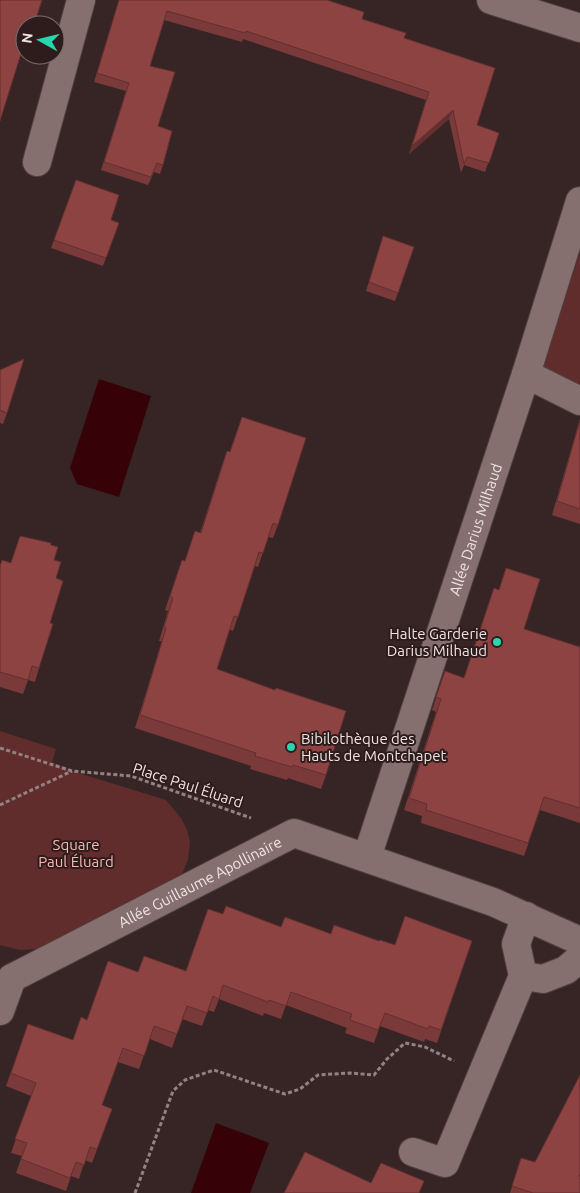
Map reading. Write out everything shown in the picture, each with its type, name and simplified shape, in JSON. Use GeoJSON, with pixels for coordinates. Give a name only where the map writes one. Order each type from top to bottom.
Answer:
{"type":"FeatureCollection","features":[{"type":"Feature","properties":{"kind":"street"},"geometry":{"type":"LineString","coordinates":[[37,162],[81,0]]}},
{"type":"Feature","properties":{"kind":"street"},"geometry":{"type":"LineString","coordinates":[[492,0],[580,28]]}},
{"type":"Feature","properties":{"kind":"street","name":"Allée Darius Milhaud"},"geometry":{"type":"LineString","coordinates":[[367,857],[526,374],[580,201]]}},
{"type":"Feature","properties":{"kind":"street"},"geometry":{"type":"LineString","coordinates":[[526,374],[580,401]]}},
{"type":"Feature","properties":{"kind":"street","name":"Allée Guillaume Apollinaire"},"geometry":{"type":"LineString","coordinates":[[6,974],[294,833],[493,902],[580,941]]}},
{"type":"Feature","properties":{"kind":"street"},"geometry":{"type":"LineString","coordinates":[[413,1152],[445,1163],[522,976],[516,944],[526,916]]}},
{"type":"Feature","properties":{"kind":"street"},"geometry":{"type":"LineString","coordinates":[[522,976],[543,979],[566,970],[580,958]]}},
{"type":"Feature","properties":{"kind":"street"},"geometry":{"type":"LineString","coordinates":[[0,1011],[6,974]]}},
{"type":"Feature","properties":{"kind":"path","name":"Place Paul Éluard"},"geometry":{"type":"LineString","coordinates":[[0,748],[72,771],[132,776],[294,833]]}},
{"type":"Feature","properties":{"kind":"path"},"geometry":{"type":"LineString","coordinates":[[0,805],[72,771]]}},
{"type":"Feature","properties":{"kind":"path"},"geometry":{"type":"LineString","coordinates":[[135,1193],[173,1091],[185,1080],[214,1070],[285,1094],[300,1089],[318,1075],[350,1073],[374,1075],[387,1059],[405,1043],[425,1047],[452,1060]]}},
{"type":"Feature","properties":{"kind":"green space"},"geometry":{"type":"Polygon","coordinates":[[[580,253],[580,394],[539,373],[580,253]]]}},
{"type":"Feature","properties":{"kind":"green space","name":"Square Paul Éluard"},"geometry":{"type":"Polygon","coordinates":[[[0,731],[56,749],[52,762],[72,771],[166,800],[181,818],[190,842],[188,860],[180,879],[49,948],[20,950],[0,945],[0,731]]]}},
{"type":"Feature","properties":{"kind":"shaded area"},"geometry":{"type":"Polygon","coordinates":[[[99,379],[151,396],[119,497],[77,484],[70,468],[99,379]]]}},
{"type":"Feature","properties":{"kind":"shaded area"},"geometry":{"type":"Polygon","coordinates":[[[216,1123],[269,1143],[250,1193],[191,1193],[216,1123]]]}},
{"type":"Feature","properties":{"kind":"building"},"geometry":{"type":"Polygon","coordinates":[[[0,0],[42,0],[37,15],[15,15],[15,65],[18,65],[0,121],[0,0]]]}},
{"type":"Feature","properties":{"kind":"building"},"geometry":{"type":"Polygon","coordinates":[[[119,0],[327,0],[364,12],[362,19],[406,33],[404,38],[495,68],[477,125],[499,133],[489,163],[467,157],[464,164],[453,110],[412,146],[429,92],[246,31],[245,33],[167,11],[150,66],[175,72],[158,126],[172,131],[163,165],[157,163],[151,177],[104,162],[129,83],[97,73],[119,0]]]}},
{"type":"Feature","properties":{"kind":"building"},"geometry":{"type":"Polygon","coordinates":[[[76,180],[119,195],[111,220],[119,223],[106,258],[54,240],[76,180]]]}},
{"type":"Feature","properties":{"kind":"building"},"geometry":{"type":"Polygon","coordinates":[[[383,236],[414,247],[398,293],[369,282],[383,236]]]}},
{"type":"Feature","properties":{"kind":"building"},"geometry":{"type":"Polygon","coordinates":[[[24,359],[7,413],[0,410],[0,370],[24,359]]]}},
{"type":"Feature","properties":{"kind":"building"},"geometry":{"type":"Polygon","coordinates":[[[242,417],[306,438],[278,525],[273,523],[263,553],[259,552],[238,617],[234,616],[217,669],[275,690],[276,688],[346,711],[326,775],[255,756],[256,753],[140,715],[166,628],[164,627],[173,598],[170,596],[182,560],[185,561],[195,531],[201,533],[227,451],[230,452],[242,417]]]}},
{"type":"Feature","properties":{"kind":"building"},"geometry":{"type":"Polygon","coordinates":[[[580,420],[580,509],[557,501],[580,420]]]}},
{"type":"Feature","properties":{"kind":"building"},"geometry":{"type":"Polygon","coordinates":[[[20,536],[51,543],[51,545],[58,547],[54,560],[61,562],[56,578],[63,581],[50,623],[53,624],[39,668],[32,666],[28,680],[0,672],[0,566],[2,560],[11,563],[20,536]]]}},
{"type":"Feature","properties":{"kind":"building"},"geometry":{"type":"Polygon","coordinates":[[[506,568],[540,579],[524,629],[580,647],[580,808],[544,797],[528,843],[426,810],[427,804],[409,798],[441,699],[436,697],[445,671],[464,678],[494,588],[499,590],[506,568]]]}},
{"type":"Feature","properties":{"kind":"building"},"geometry":{"type":"Polygon","coordinates":[[[226,906],[281,927],[285,917],[331,934],[334,925],[395,945],[405,916],[472,941],[441,1030],[429,1026],[428,1029],[385,1013],[378,1030],[350,1020],[352,1014],[291,992],[286,1006],[269,1000],[268,1002],[223,985],[219,999],[213,996],[207,1013],[187,1006],[177,1034],[154,1026],[144,1056],[123,1048],[102,1105],[112,1109],[97,1149],[90,1147],[84,1165],[76,1162],[70,1178],[21,1159],[27,1143],[15,1139],[36,1083],[11,1073],[28,1024],[73,1040],[81,1017],[87,1020],[108,961],[138,972],[144,956],[186,971],[208,909],[223,914],[226,906]]]}},
{"type":"Feature","properties":{"kind":"building"},"geometry":{"type":"Polygon","coordinates":[[[580,1075],[580,1193],[533,1193],[512,1186],[521,1158],[535,1162],[580,1075]]]}},
{"type":"Feature","properties":{"kind":"building"},"geometry":{"type":"Polygon","coordinates":[[[305,1152],[371,1183],[381,1163],[424,1181],[419,1193],[284,1193],[305,1152]]]}},
{"type":"Feature","properties":{"kind":"place","name":"Halte Garderie Darius Milhaud"},"geometry":{"type":"Point","coordinates":[497,642]}},
{"type":"Feature","properties":{"kind":"place","name":"Bibilothèque des Hauts de Montchapet"},"geometry":{"type":"Point","coordinates":[291,747]}}]}
